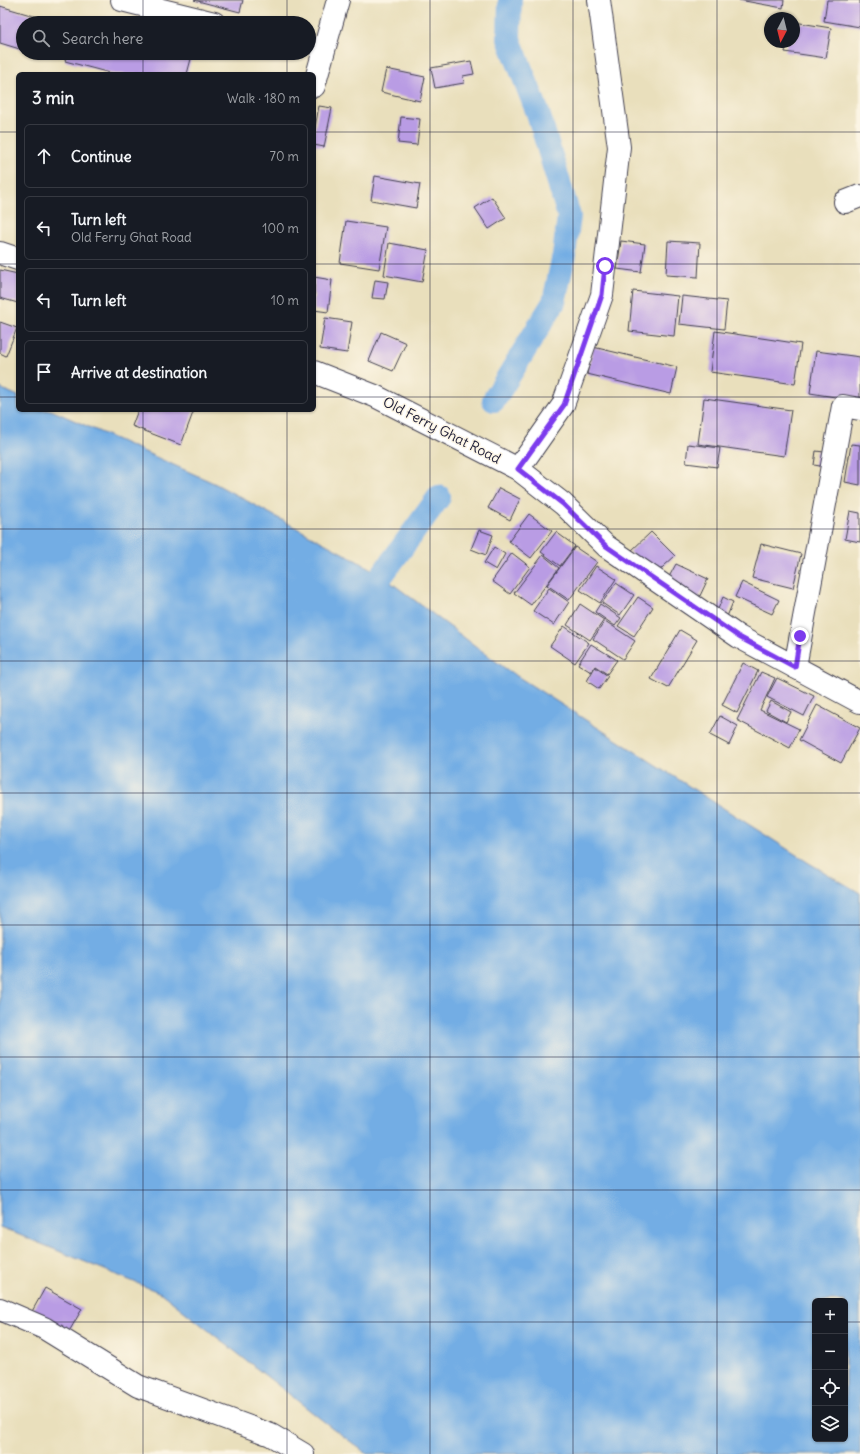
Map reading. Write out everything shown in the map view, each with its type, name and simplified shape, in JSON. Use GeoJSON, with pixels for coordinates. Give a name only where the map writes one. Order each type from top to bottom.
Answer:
{"type":"FeatureCollection","features":[{"type":"Feature","properties":{"kind":"street"},"geometry":{"type":"LineString","coordinates":[[122,0],[186,16]]}},
{"type":"Feature","properties":{"kind":"street"},"geometry":{"type":"LineString","coordinates":[[316,79],[338,0]]}},
{"type":"Feature","properties":{"kind":"street"},"geometry":{"type":"LineString","coordinates":[[518,469],[564,405],[602,295],[619,147],[599,0]]}},
{"type":"Feature","properties":{"kind":"street"},"geometry":{"type":"LineString","coordinates":[[0,253],[16,258]]}},
{"type":"Feature","properties":{"kind":"street","name":"Old Ferry Ghat Road"},"geometry":{"type":"LineString","coordinates":[[316,373],[375,396],[518,469],[563,504],[606,546],[739,637],[860,702]]}},
{"type":"Feature","properties":{"kind":"street"},"geometry":{"type":"LineString","coordinates":[[795,667],[843,406],[860,409]]}},
{"type":"Feature","properties":{"kind":"street"},"geometry":{"type":"LineString","coordinates":[[0,1309],[44,1328],[138,1386],[271,1435],[303,1454]]}},
{"type":"Feature","properties":{"kind":"water"},"geometry":{"type":"Polygon","coordinates":[[[0,388],[16,395],[16,412],[55,412],[216,484],[377,572],[506,669],[809,863],[860,893],[860,1454],[367,1454],[161,1293],[0,1227],[0,388]]]}},
{"type":"Feature","properties":{"kind":"building"},"geometry":{"type":"Polygon","coordinates":[[[194,0],[243,0],[240,12],[194,0]]]}},
{"type":"Feature","properties":{"kind":"building"},"geometry":{"type":"Polygon","coordinates":[[[739,0],[784,0],[783,8],[739,0]]]}},
{"type":"Feature","properties":{"kind":"building"},"geometry":{"type":"Polygon","coordinates":[[[827,0],[860,0],[860,27],[824,21],[827,0]]]}},
{"type":"Feature","properties":{"kind":"building"},"geometry":{"type":"Polygon","coordinates":[[[0,6],[34,16],[16,16],[16,48],[0,43],[0,6]]]}},
{"type":"Feature","properties":{"kind":"building"},"geometry":{"type":"Polygon","coordinates":[[[800,23],[831,28],[826,58],[785,52],[786,48],[800,48],[800,23]]]}},
{"type":"Feature","properties":{"kind":"building"},"geometry":{"type":"Polygon","coordinates":[[[191,60],[188,72],[106,72],[65,61],[191,60]]]}},
{"type":"Feature","properties":{"kind":"building"},"geometry":{"type":"Polygon","coordinates":[[[471,61],[474,74],[463,76],[464,83],[435,88],[431,68],[471,61]]]}},
{"type":"Feature","properties":{"kind":"building"},"geometry":{"type":"Polygon","coordinates":[[[386,69],[425,77],[420,101],[381,92],[386,69]]]}},
{"type":"Feature","properties":{"kind":"building"},"geometry":{"type":"Polygon","coordinates":[[[319,106],[332,108],[324,147],[316,145],[316,122],[319,106]]]}},
{"type":"Feature","properties":{"kind":"building"},"geometry":{"type":"Polygon","coordinates":[[[401,117],[420,119],[417,145],[398,143],[401,117]]]}},
{"type":"Feature","properties":{"kind":"building"},"geometry":{"type":"Polygon","coordinates":[[[375,176],[420,184],[416,208],[371,200],[375,176]]]}},
{"type":"Feature","properties":{"kind":"building"},"geometry":{"type":"Polygon","coordinates":[[[492,197],[506,218],[489,229],[475,208],[492,197]]]}},
{"type":"Feature","properties":{"kind":"building"},"geometry":{"type":"Polygon","coordinates":[[[346,221],[386,227],[379,269],[340,263],[346,221]]]}},
{"type":"Feature","properties":{"kind":"building"},"geometry":{"type":"Polygon","coordinates":[[[621,241],[645,244],[641,272],[617,269],[621,241]]]}},
{"type":"Feature","properties":{"kind":"building"},"geometry":{"type":"Polygon","coordinates":[[[668,241],[700,243],[698,277],[666,275],[668,241]]]}},
{"type":"Feature","properties":{"kind":"building"},"geometry":{"type":"Polygon","coordinates":[[[389,243],[428,250],[422,282],[384,275],[389,243]]]}},
{"type":"Feature","properties":{"kind":"building"},"geometry":{"type":"Polygon","coordinates":[[[0,270],[16,274],[16,302],[0,298],[0,270]]]}},
{"type":"Feature","properties":{"kind":"building"},"geometry":{"type":"Polygon","coordinates":[[[316,277],[332,280],[328,312],[316,310],[316,277]]]}},
{"type":"Feature","properties":{"kind":"building"},"geometry":{"type":"Polygon","coordinates":[[[375,280],[388,282],[385,299],[372,298],[375,280]]]}},
{"type":"Feature","properties":{"kind":"building"},"geometry":{"type":"Polygon","coordinates":[[[633,291],[678,296],[674,336],[629,331],[633,291]]]}},
{"type":"Feature","properties":{"kind":"building"},"geometry":{"type":"Polygon","coordinates":[[[682,296],[727,301],[724,329],[679,324],[682,296]]]}},
{"type":"Feature","properties":{"kind":"building"},"geometry":{"type":"Polygon","coordinates":[[[325,318],[352,322],[347,353],[320,349],[325,318]]]}},
{"type":"Feature","properties":{"kind":"building"},"geometry":{"type":"Polygon","coordinates":[[[0,322],[16,328],[16,331],[6,356],[0,353],[0,322]]]}},
{"type":"Feature","properties":{"kind":"building"},"geometry":{"type":"Polygon","coordinates":[[[715,331],[801,344],[795,384],[710,372],[715,331]]]}},
{"type":"Feature","properties":{"kind":"building"},"geometry":{"type":"Polygon","coordinates":[[[381,332],[406,343],[393,371],[369,361],[381,332]]]}},
{"type":"Feature","properties":{"kind":"building"},"geometry":{"type":"Polygon","coordinates":[[[593,347],[677,367],[671,394],[587,374],[593,347]]]}},
{"type":"Feature","properties":{"kind":"building"},"geometry":{"type":"Polygon","coordinates":[[[816,351],[860,357],[860,401],[810,393],[816,351]]]}},
{"type":"Feature","properties":{"kind":"building"},"geometry":{"type":"Polygon","coordinates":[[[704,398],[791,410],[784,456],[698,444],[704,398]]]}},
{"type":"Feature","properties":{"kind":"building"},"geometry":{"type":"Polygon","coordinates":[[[137,412],[193,412],[181,445],[132,426],[137,412]]]}},
{"type":"Feature","properties":{"kind":"building"},"geometry":{"type":"Polygon","coordinates":[[[688,444],[720,448],[717,467],[686,463],[688,444]]]}},
{"type":"Feature","properties":{"kind":"building"},"geometry":{"type":"Polygon","coordinates":[[[851,444],[860,445],[860,485],[845,482],[851,444]]]}},
{"type":"Feature","properties":{"kind":"building"},"geometry":{"type":"Polygon","coordinates":[[[816,451],[840,454],[838,469],[814,465],[816,451]]]}},
{"type":"Feature","properties":{"kind":"building"},"geometry":{"type":"Polygon","coordinates":[[[499,488],[520,499],[510,520],[488,508],[499,488]]]}},
{"type":"Feature","properties":{"kind":"building"},"geometry":{"type":"Polygon","coordinates":[[[850,511],[860,513],[860,542],[845,539],[850,511]]]}},
{"type":"Feature","properties":{"kind":"building"},"geometry":{"type":"Polygon","coordinates":[[[529,514],[552,531],[531,558],[509,541],[529,514]]]}},
{"type":"Feature","properties":{"kind":"building"},"geometry":{"type":"Polygon","coordinates":[[[479,530],[493,535],[486,555],[471,549],[479,530]]]}},
{"type":"Feature","properties":{"kind":"building"},"geometry":{"type":"Polygon","coordinates":[[[556,532],[575,546],[560,566],[541,552],[556,532]]]}},
{"type":"Feature","properties":{"kind":"building"},"geometry":{"type":"Polygon","coordinates":[[[651,532],[675,556],[653,576],[630,552],[651,532]]]}},
{"type":"Feature","properties":{"kind":"building"},"geometry":{"type":"Polygon","coordinates":[[[761,544],[801,554],[793,588],[752,578],[761,544]]]}},
{"type":"Feature","properties":{"kind":"building"},"geometry":{"type":"Polygon","coordinates":[[[494,547],[505,554],[496,570],[484,563],[494,547]]]}},
{"type":"Feature","properties":{"kind":"building"},"geometry":{"type":"Polygon","coordinates":[[[575,547],[597,562],[569,600],[547,585],[575,547]]]}},
{"type":"Feature","properties":{"kind":"building"},"geometry":{"type":"Polygon","coordinates":[[[512,553],[530,567],[510,594],[492,581],[512,553]]]}},
{"type":"Feature","properties":{"kind":"building"},"geometry":{"type":"Polygon","coordinates":[[[543,555],[559,568],[531,605],[514,593],[543,555]]]}},
{"type":"Feature","properties":{"kind":"building"},"geometry":{"type":"Polygon","coordinates":[[[676,564],[708,579],[697,602],[664,586],[676,564]]]}},
{"type":"Feature","properties":{"kind":"building"},"geometry":{"type":"Polygon","coordinates":[[[596,566],[616,579],[600,603],[580,590],[596,566]]]}},
{"type":"Feature","properties":{"kind":"building"},"geometry":{"type":"Polygon","coordinates":[[[742,582],[779,600],[772,614],[735,597],[742,582]]]}},
{"type":"Feature","properties":{"kind":"building"},"geometry":{"type":"Polygon","coordinates":[[[616,583],[634,595],[620,615],[602,603],[616,583]]]}},
{"type":"Feature","properties":{"kind":"building"},"geometry":{"type":"Polygon","coordinates":[[[549,588],[569,602],[554,625],[533,611],[549,588]]]}},
{"type":"Feature","properties":{"kind":"building"},"geometry":{"type":"Polygon","coordinates":[[[638,597],[653,607],[634,636],[618,626],[638,597]]]}},
{"type":"Feature","properties":{"kind":"building"},"geometry":{"type":"Polygon","coordinates":[[[723,597],[733,602],[726,619],[716,614],[723,597]]]}},
{"type":"Feature","properties":{"kind":"building"},"geometry":{"type":"Polygon","coordinates":[[[580,604],[604,620],[590,640],[567,625],[580,604]]]}},
{"type":"Feature","properties":{"kind":"building"},"geometry":{"type":"Polygon","coordinates":[[[600,604],[621,618],[615,626],[595,612],[600,604]]]}},
{"type":"Feature","properties":{"kind":"building"},"geometry":{"type":"Polygon","coordinates":[[[605,621],[635,641],[623,659],[593,639],[605,621]]]}},
{"type":"Feature","properties":{"kind":"building"},"geometry":{"type":"Polygon","coordinates":[[[564,626],[589,643],[575,663],[550,646],[564,626]]]}},
{"type":"Feature","properties":{"kind":"building"},"geometry":{"type":"Polygon","coordinates":[[[680,630],[697,640],[668,688],[651,679],[680,630]]]}},
{"type":"Feature","properties":{"kind":"building"},"geometry":{"type":"Polygon","coordinates":[[[591,644],[617,660],[607,674],[595,666],[591,672],[578,664],[591,644]]]}},
{"type":"Feature","properties":{"kind":"building"},"geometry":{"type":"Polygon","coordinates":[[[743,663],[758,671],[737,713],[722,705],[743,663]]]}},
{"type":"Feature","properties":{"kind":"building"},"geometry":{"type":"Polygon","coordinates":[[[595,667],[608,676],[599,689],[587,681],[595,667]]]}},
{"type":"Feature","properties":{"kind":"building"},"geometry":{"type":"Polygon","coordinates":[[[761,672],[775,678],[760,710],[799,729],[790,748],[737,720],[761,672]]]}},
{"type":"Feature","properties":{"kind":"building"},"geometry":{"type":"Polygon","coordinates":[[[777,678],[814,696],[804,716],[767,697],[777,678]]]}},
{"type":"Feature","properties":{"kind":"building"},"geometry":{"type":"Polygon","coordinates":[[[771,701],[791,712],[786,722],[766,711],[771,701]]]}},
{"type":"Feature","properties":{"kind":"building"},"geometry":{"type":"Polygon","coordinates":[[[817,705],[860,728],[841,763],[799,740],[817,705]]]}},
{"type":"Feature","properties":{"kind":"building"},"geometry":{"type":"Polygon","coordinates":[[[720,716],[738,726],[729,745],[710,735],[720,716]]]}},
{"type":"Feature","properties":{"kind":"building"},"geometry":{"type":"Polygon","coordinates":[[[45,1288],[82,1309],[67,1335],[30,1315],[45,1288]]]}},
{"type":"Feature","properties":{"kind":"waterway"},"geometry":{"type":"LineString","coordinates":[[494,400],[554,302],[564,255],[569,216],[538,113],[509,39],[510,0]]}},
{"type":"Feature","properties":{"kind":"waterway"},"geometry":{"type":"LineString","coordinates":[[363,601],[439,497]]}},
{"type":"Feature","properties":{"kind":"route"},"geometry":{"type":"LineString","coordinates":[[605,266],[602,295],[564,405],[518,469],[563,504],[606,546],[739,637],[795,667],[800,636]]}}]}
